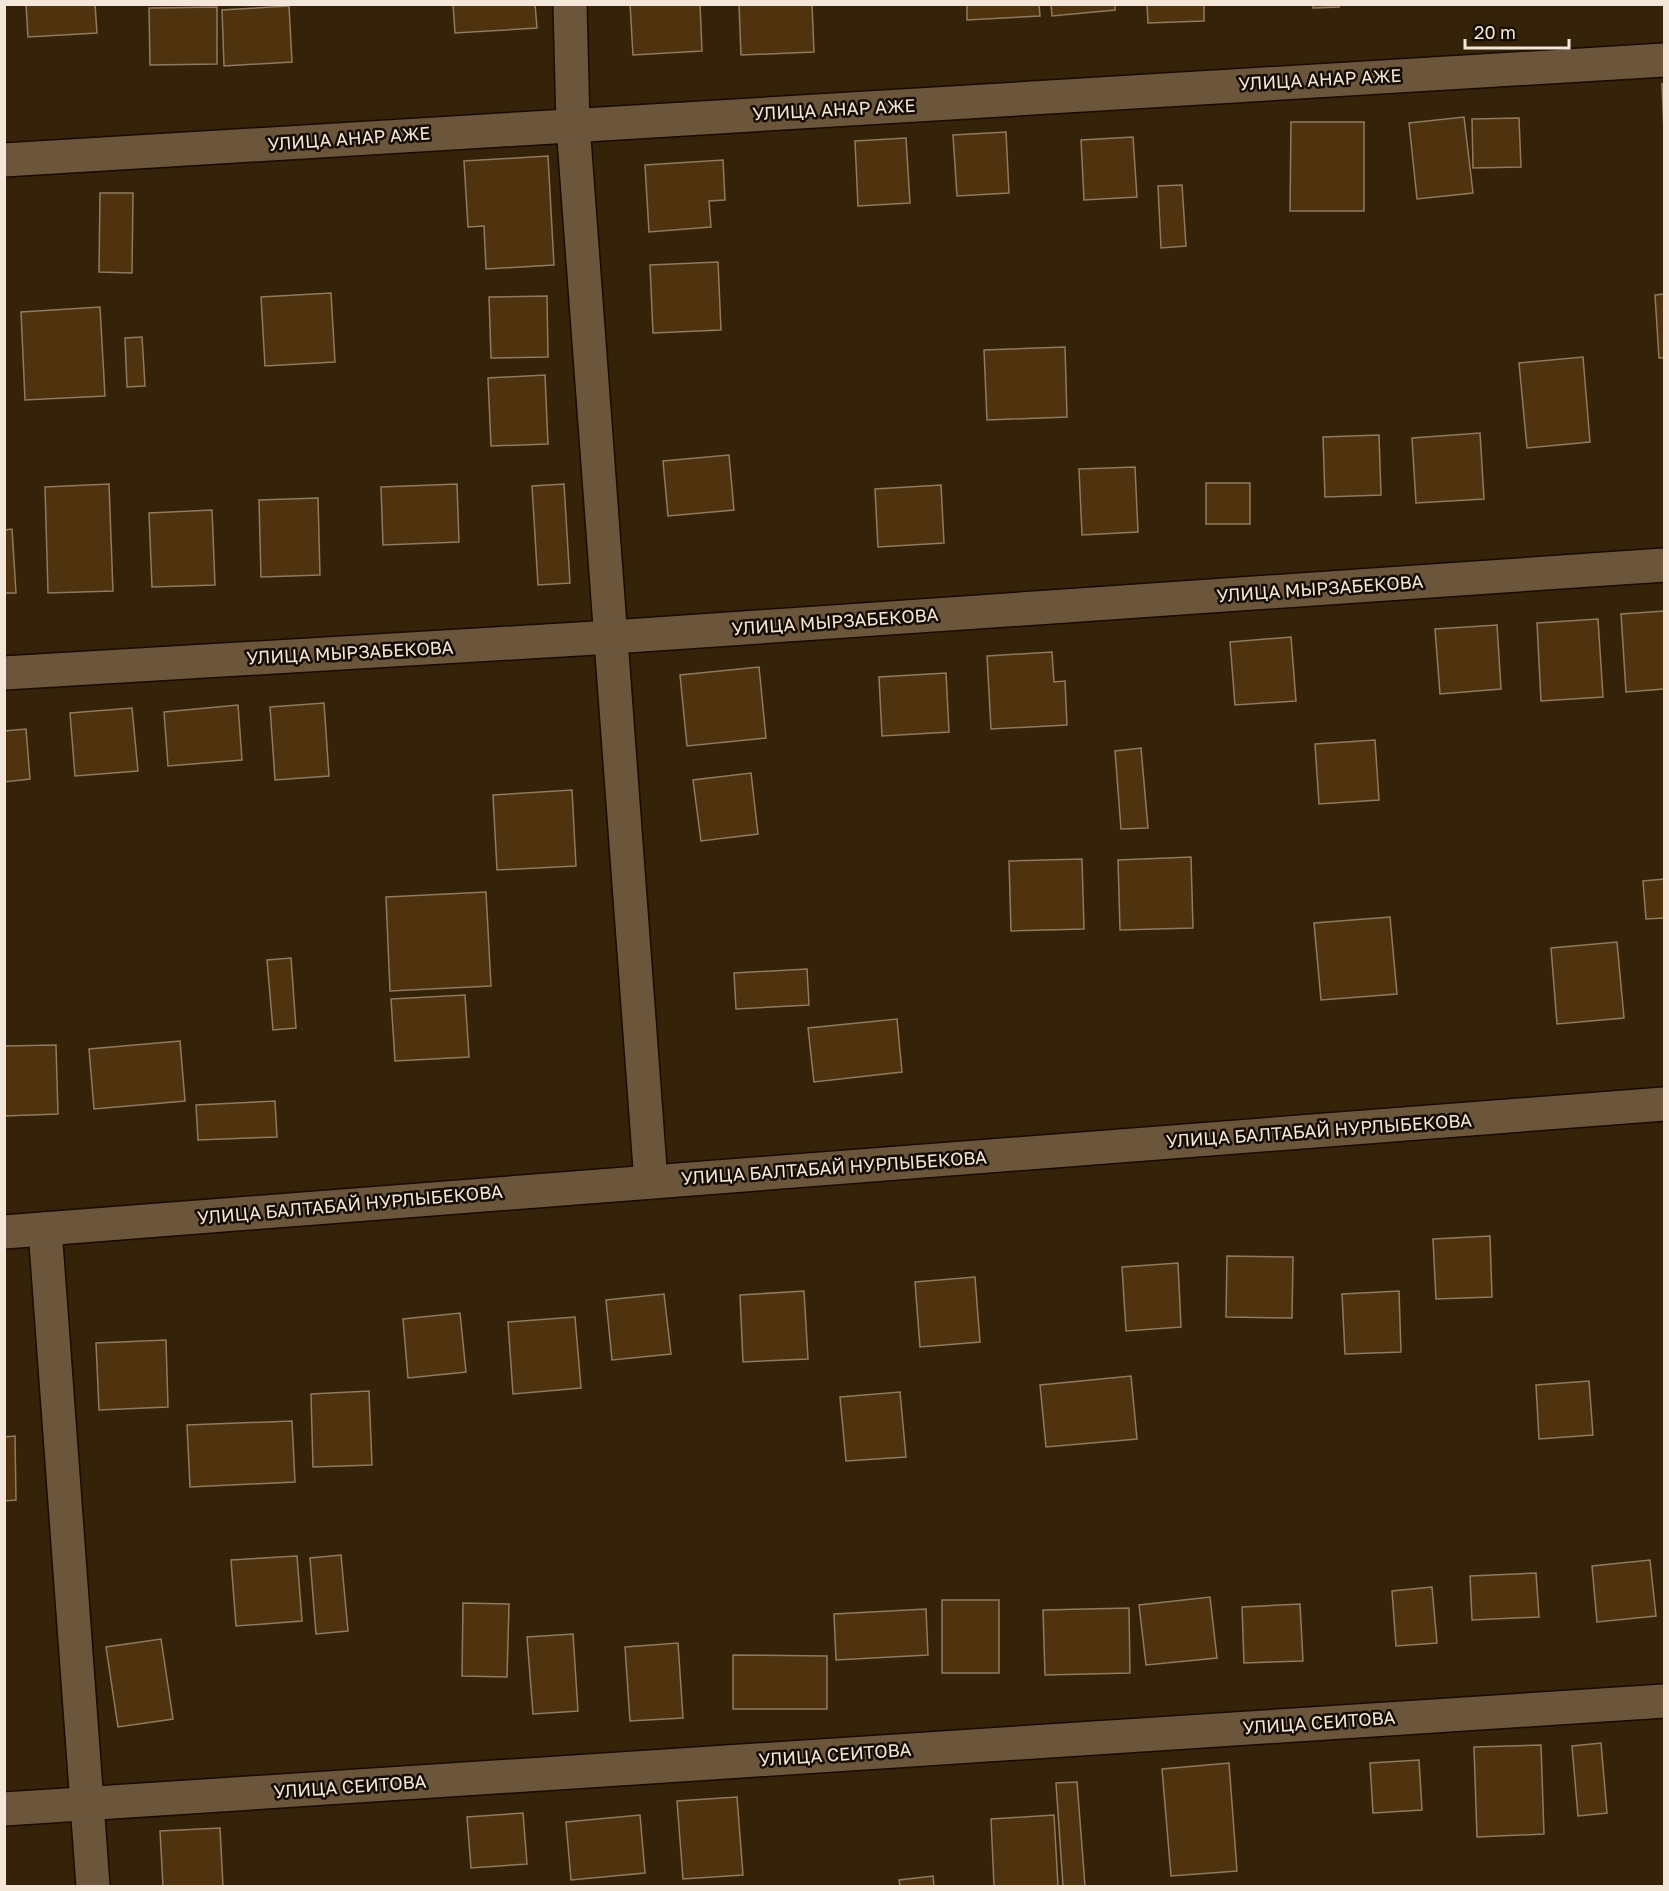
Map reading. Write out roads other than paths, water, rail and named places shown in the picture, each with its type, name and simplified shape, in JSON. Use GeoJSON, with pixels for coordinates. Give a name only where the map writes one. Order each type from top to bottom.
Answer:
{"type":"FeatureCollection","features":[{"type":"Feature","properties":{"kind":"street"},"geometry":{"type":"LineString","coordinates":[[570,4],[573,125],[651,1182]]}},
{"type":"Feature","properties":{"kind":"street","name":"УЛИЦА АНАР АЖЕ"},"geometry":{"type":"LineString","coordinates":[[4,160],[1665,60]]}},
{"type":"Feature","properties":{"kind":"street","name":"УЛИЦА МЫРЗАБЕКОВА"},"geometry":{"type":"LineString","coordinates":[[4,674],[612,637],[1665,565]]}},
{"type":"Feature","properties":{"kind":"street","name":"УЛИЦА БАЛТАБАЙ НУРЛЫБЕКОВА"},"geometry":{"type":"LineString","coordinates":[[4,1232],[1665,1104]]}},
{"type":"Feature","properties":{"kind":"street"},"geometry":{"type":"LineString","coordinates":[[45,1229],[93,1887]]}},
{"type":"Feature","properties":{"kind":"street","name":"УЛИЦА СЕИТОВА"},"geometry":{"type":"LineString","coordinates":[[4,1809],[1665,1701]]}}]}
